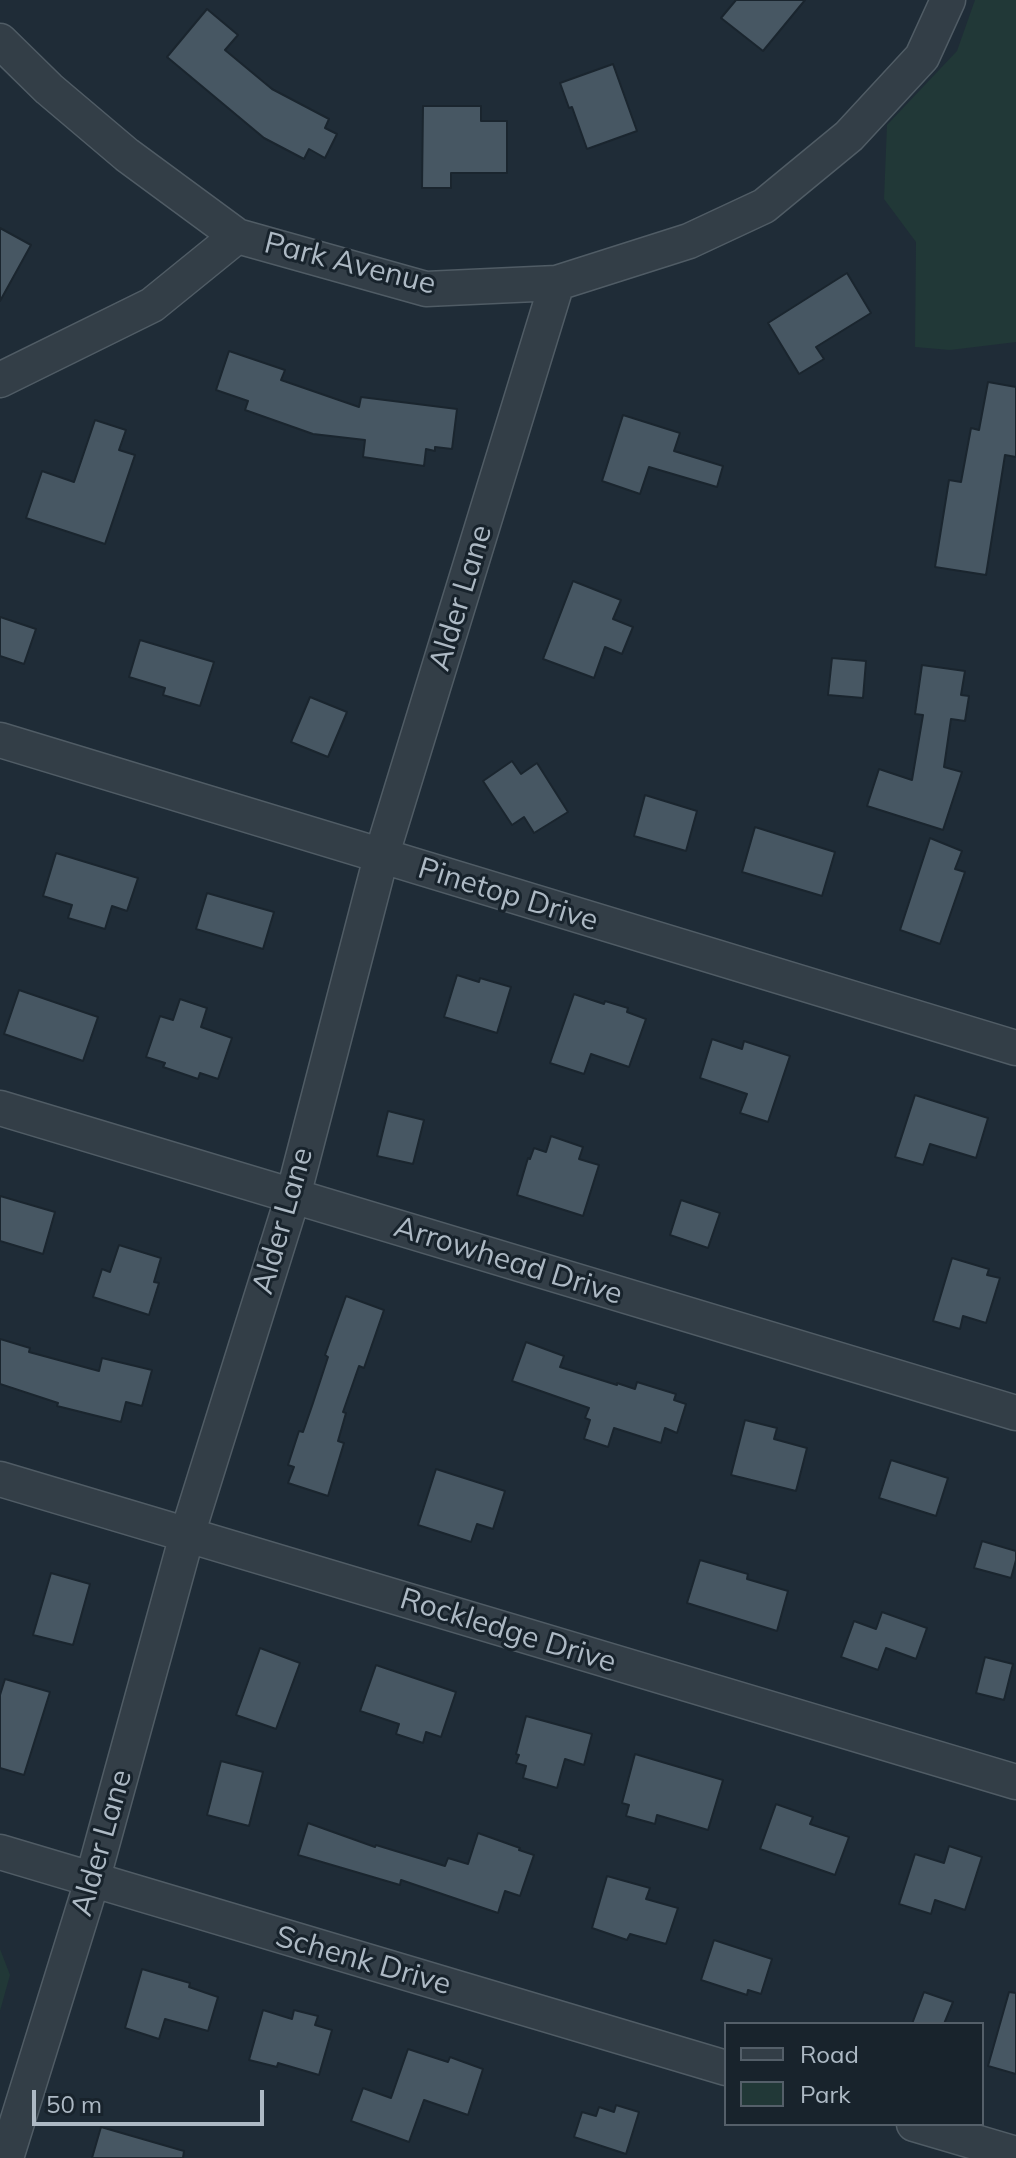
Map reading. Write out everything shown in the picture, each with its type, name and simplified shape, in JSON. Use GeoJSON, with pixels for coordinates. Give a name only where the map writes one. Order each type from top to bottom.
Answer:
{"type":"FeatureCollection","features":[{"type":"Feature","properties":{"kind":"street","name":"Park Avenue"},"geometry":{"type":"LineString","coordinates":[[0,41],[49,89],[127,155],[237,236],[426,289],[557,283],[689,241],[764,206],[849,136],[922,57],[948,0]]}},
{"type":"Feature","properties":{"kind":"street"},"geometry":{"type":"LineString","coordinates":[[0,380],[152,305],[237,236]]}},
{"type":"Feature","properties":{"kind":"street","name":"Alder Lane"},"geometry":{"type":"LineString","coordinates":[[6,2158],[92,1881],[187,1535],[293,1196],[381,857],[557,283]]}},
{"type":"Feature","properties":{"kind":"street","name":"Pinetop Drive"},"geometry":{"type":"LineString","coordinates":[[0,740],[1016,1048]]}},
{"type":"Feature","properties":{"kind":"street","name":"Arrowhead Drive"},"geometry":{"type":"LineString","coordinates":[[0,1108],[1016,1413]]}},
{"type":"Feature","properties":{"kind":"street","name":"Rockledge Drive"},"geometry":{"type":"LineString","coordinates":[[0,1479],[1016,1782]]}},
{"type":"Feature","properties":{"kind":"street","name":"Schenk Drive"},"geometry":{"type":"LineString","coordinates":[[0,1852],[724,2067]]}},
{"type":"Feature","properties":{"kind":"street"},"geometry":{"type":"LineString","coordinates":[[921,2126],[1016,2154]]}},
{"type":"Feature","properties":{"kind":"green space"},"geometry":{"type":"Polygon","coordinates":[[[975,0],[1016,0],[1016,342],[950,350],[915,347],[916,242],[884,199],[887,125],[957,51],[975,0]]]}},
{"type":"Feature","properties":{"kind":"green space"},"geometry":{"type":"Polygon","coordinates":[[[0,1949],[10,1975],[0,2011],[0,1949]]]}},
{"type":"Feature","properties":{"kind":"building"},"geometry":{"type":"Polygon","coordinates":[[[736,0],[805,0],[763,51],[721,18],[736,0]]]}},
{"type":"Feature","properties":{"kind":"building"},"geometry":{"type":"Polygon","coordinates":[[[207,9],[238,35],[225,50],[272,89],[329,119],[325,128],[337,134],[325,158],[309,149],[304,159],[264,138],[167,57],[207,9]]]}},
{"type":"Feature","properties":{"kind":"building"},"geometry":{"type":"Polygon","coordinates":[[[613,64],[637,131],[587,149],[560,83],[613,64]]]}},
{"type":"Feature","properties":{"kind":"building"},"geometry":{"type":"Polygon","coordinates":[[[423,106],[481,106],[481,121],[507,121],[507,173],[451,173],[451,188],[422,188],[423,106]]]}},
{"type":"Feature","properties":{"kind":"building"},"geometry":{"type":"Polygon","coordinates":[[[0,228],[31,245],[0,301],[0,228]]]}},
{"type":"Feature","properties":{"kind":"building"},"geometry":{"type":"Polygon","coordinates":[[[847,273],[871,313],[816,347],[824,359],[799,374],[768,323],[847,273]]]}},
{"type":"Feature","properties":{"kind":"building"},"geometry":{"type":"Polygon","coordinates":[[[229,351],[285,370],[281,380],[359,407],[361,397],[457,409],[452,449],[426,449],[424,466],[363,457],[365,440],[313,434],[245,410],[248,401],[216,390],[229,351]]]}},
{"type":"Feature","properties":{"kind":"building"},"geometry":{"type":"Polygon","coordinates":[[[988,382],[1016,387],[1016,457],[1005,455],[986,575],[935,567],[949,480],[961,482],[971,428],[979,430],[988,382]]]}},
{"type":"Feature","properties":{"kind":"building"},"geometry":{"type":"Polygon","coordinates":[[[623,415],[680,433],[674,451],[723,466],[717,487],[649,467],[640,494],[602,481],[623,415]]]}},
{"type":"Feature","properties":{"kind":"building"},"geometry":{"type":"Polygon","coordinates":[[[95,420],[126,430],[119,450],[135,455],[105,544],[26,518],[42,471],[74,482],[95,420]]]}},
{"type":"Feature","properties":{"kind":"building"},"geometry":{"type":"Polygon","coordinates":[[[573,581],[621,600],[613,619],[633,627],[622,654],[605,647],[594,678],[543,659],[573,581]]]}},
{"type":"Feature","properties":{"kind":"building"},"geometry":{"type":"Polygon","coordinates":[[[0,617],[36,629],[24,664],[0,656],[0,617]]]}},
{"type":"Feature","properties":{"kind":"building"},"geometry":{"type":"Polygon","coordinates":[[[140,640],[214,662],[200,706],[163,695],[165,688],[129,677],[140,640]]]}},
{"type":"Feature","properties":{"kind":"building"},"geometry":{"type":"Polygon","coordinates":[[[832,658],[866,661],[863,698],[828,695],[832,658]]]}},
{"type":"Feature","properties":{"kind":"building"},"geometry":{"type":"Polygon","coordinates":[[[922,665],[965,671],[961,695],[969,696],[965,721],[951,719],[944,767],[962,772],[943,830],[867,806],[879,769],[912,780],[923,715],[915,714],[922,665]]]}},
{"type":"Feature","properties":{"kind":"building"},"geometry":{"type":"Polygon","coordinates":[[[310,697],[347,712],[328,757],[291,742],[310,697]]]}},
{"type":"Feature","properties":{"kind":"building"},"geometry":{"type":"Polygon","coordinates":[[[512,761],[521,774],[537,763],[568,812],[534,833],[524,817],[512,825],[483,781],[512,761]]]}},
{"type":"Feature","properties":{"kind":"building"},"geometry":{"type":"Polygon","coordinates":[[[645,795],[697,811],[686,851],[634,836],[645,795]]]}},
{"type":"Feature","properties":{"kind":"building"},"geometry":{"type":"Polygon","coordinates":[[[755,827],[835,852],[822,896],[742,872],[755,827]]]}},
{"type":"Feature","properties":{"kind":"building"},"geometry":{"type":"Polygon","coordinates":[[[930,838],[962,851],[955,869],[965,872],[940,944],[900,930],[930,838]]]}},
{"type":"Feature","properties":{"kind":"building"},"geometry":{"type":"Polygon","coordinates":[[[56,853],[138,878],[127,911],[112,906],[105,929],[68,918],[72,905],[43,896],[56,853]]]}},
{"type":"Feature","properties":{"kind":"building"},"geometry":{"type":"Polygon","coordinates":[[[207,893],[274,912],[263,949],[196,929],[207,893]]]}},
{"type":"Feature","properties":{"kind":"building"},"geometry":{"type":"Polygon","coordinates":[[[457,975],[511,987],[497,1033],[444,1017],[457,975]]]}},
{"type":"Feature","properties":{"kind":"building"},"geometry":{"type":"Polygon","coordinates":[[[19,990],[98,1017],[83,1061],[4,1034],[19,990]]]}},
{"type":"Feature","properties":{"kind":"building"},"geometry":{"type":"Polygon","coordinates":[[[574,994],[628,1008],[627,1012],[646,1019],[629,1067],[591,1054],[584,1074],[550,1063],[574,994]]]}},
{"type":"Feature","properties":{"kind":"building"},"geometry":{"type":"Polygon","coordinates":[[[180,999],[207,1008],[201,1027],[232,1038],[218,1079],[200,1073],[198,1079],[163,1067],[165,1063],[146,1057],[160,1016],[173,1020],[180,999]]]}},
{"type":"Feature","properties":{"kind":"building"},"geometry":{"type":"Polygon","coordinates":[[[712,1039],[742,1049],[744,1041],[790,1056],[768,1122],[740,1113],[747,1094],[700,1078],[712,1039]]]}},
{"type":"Feature","properties":{"kind":"building"},"geometry":{"type":"Polygon","coordinates":[[[915,1095],[988,1118],[976,1158],[930,1144],[923,1165],[895,1157],[915,1095]]]}},
{"type":"Feature","properties":{"kind":"building"},"geometry":{"type":"Polygon","coordinates":[[[388,1111],[424,1120],[413,1164],[377,1156],[388,1111]]]}},
{"type":"Feature","properties":{"kind":"building"},"geometry":{"type":"Polygon","coordinates":[[[551,1136],[583,1147],[579,1159],[599,1165],[583,1216],[517,1195],[528,1158],[534,1148],[546,1152],[551,1136]]]}},
{"type":"Feature","properties":{"kind":"building"},"geometry":{"type":"Polygon","coordinates":[[[0,1196],[55,1212],[43,1254],[0,1241],[0,1196]]]}},
{"type":"Feature","properties":{"kind":"building"},"geometry":{"type":"Polygon","coordinates":[[[681,1200],[720,1213],[708,1248],[670,1235],[681,1200]]]}},
{"type":"Feature","properties":{"kind":"building"},"geometry":{"type":"Polygon","coordinates":[[[119,1245],[161,1258],[154,1282],[159,1283],[149,1315],[93,1297],[102,1269],[110,1272],[119,1245]]]}},
{"type":"Feature","properties":{"kind":"building"},"geometry":{"type":"Polygon","coordinates":[[[952,1258],[989,1269],[987,1275],[1000,1278],[986,1323],[963,1316],[960,1329],[933,1321],[952,1258]]]}},
{"type":"Feature","properties":{"kind":"building"},"geometry":{"type":"Polygon","coordinates":[[[346,1296],[384,1310],[364,1368],[359,1366],[343,1412],[346,1413],[338,1441],[344,1443],[328,1496],[288,1483],[294,1467],[288,1465],[299,1431],[303,1432],[313,1403],[328,1357],[325,1355],[346,1296]]]}},
{"type":"Feature","properties":{"kind":"building"},"geometry":{"type":"Polygon","coordinates":[[[0,1339],[30,1348],[29,1352],[99,1371],[102,1358],[152,1370],[142,1406],[126,1402],[121,1422],[57,1406],[58,1403],[0,1384],[0,1339]]]}},
{"type":"Feature","properties":{"kind":"building"},"geometry":{"type":"Polygon","coordinates":[[[526,1342],[564,1356],[560,1367],[617,1385],[635,1389],[637,1382],[676,1394],[674,1400],[686,1404],[677,1433],[665,1428],[661,1443],[614,1428],[608,1447],[584,1439],[590,1420],[585,1418],[589,1408],[512,1381],[526,1342]]]}},
{"type":"Feature","properties":{"kind":"building"},"geometry":{"type":"Polygon","coordinates":[[[745,1420],[777,1428],[774,1439],[807,1448],[796,1491],[731,1475],[745,1420]]]}},
{"type":"Feature","properties":{"kind":"building"},"geometry":{"type":"Polygon","coordinates":[[[891,1460],[948,1478],[936,1516],[879,1498],[891,1460]]]}},
{"type":"Feature","properties":{"kind":"building"},"geometry":{"type":"Polygon","coordinates":[[[436,1469],[505,1491],[493,1529],[477,1524],[471,1542],[418,1525],[436,1469]]]}},
{"type":"Feature","properties":{"kind":"building"},"geometry":{"type":"Polygon","coordinates":[[[982,1541],[1016,1551],[1011,1578],[974,1568],[982,1541]]]}},
{"type":"Feature","properties":{"kind":"building"},"geometry":{"type":"Polygon","coordinates":[[[700,1560],[748,1574],[747,1579],[788,1591],[777,1631],[687,1603],[700,1560]]]}},
{"type":"Feature","properties":{"kind":"building"},"geometry":{"type":"Polygon","coordinates":[[[51,1573],[90,1584],[73,1645],[33,1635],[51,1573]]]}},
{"type":"Feature","properties":{"kind":"building"},"geometry":{"type":"Polygon","coordinates":[[[882,1612],[927,1628],[916,1659],[886,1648],[878,1670],[841,1657],[854,1621],[876,1629],[882,1612]]]}},
{"type":"Feature","properties":{"kind":"building"},"geometry":{"type":"Polygon","coordinates":[[[260,1648],[300,1663],[276,1729],[236,1715],[260,1648]]]}},
{"type":"Feature","properties":{"kind":"building"},"geometry":{"type":"Polygon","coordinates":[[[985,1657],[1013,1664],[1004,1700],[976,1693],[985,1657]]]}},
{"type":"Feature","properties":{"kind":"building"},"geometry":{"type":"Polygon","coordinates":[[[376,1665],[456,1692],[441,1737],[426,1732],[423,1743],[396,1734],[399,1724],[360,1711],[376,1665]]]}},
{"type":"Feature","properties":{"kind":"building"},"geometry":{"type":"Polygon","coordinates":[[[5,1679],[50,1692],[24,1775],[0,1768],[0,1695],[5,1679]]]}},
{"type":"Feature","properties":{"kind":"building"},"geometry":{"type":"Polygon","coordinates":[[[526,1716],[592,1734],[584,1765],[565,1759],[557,1788],[523,1778],[526,1766],[516,1763],[526,1716]]]}},
{"type":"Feature","properties":{"kind":"building"},"geometry":{"type":"Polygon","coordinates":[[[635,1754],[723,1780],[708,1830],[657,1815],[655,1824],[626,1816],[629,1805],[622,1803],[635,1754]]]}},
{"type":"Feature","properties":{"kind":"building"},"geometry":{"type":"Polygon","coordinates":[[[221,1761],[263,1772],[249,1826],[207,1815],[221,1761]]]}},
{"type":"Feature","properties":{"kind":"building"},"geometry":{"type":"Polygon","coordinates":[[[776,1804],[813,1817],[810,1824],[849,1837],[835,1875],[760,1849],[776,1804]]]}},
{"type":"Feature","properties":{"kind":"building"},"geometry":{"type":"Polygon","coordinates":[[[308,1823],[375,1847],[445,1866],[448,1858],[468,1864],[478,1833],[534,1855],[520,1896],[505,1891],[498,1913],[401,1880],[400,1885],[298,1855],[308,1823]]]}},
{"type":"Feature","properties":{"kind":"building"},"geometry":{"type":"Polygon","coordinates":[[[949,1846],[982,1857],[965,1910],[935,1900],[931,1914],[899,1904],[915,1854],[944,1863],[949,1846]]]}},
{"type":"Feature","properties":{"kind":"building"},"geometry":{"type":"Polygon","coordinates":[[[607,1876],[650,1888],[646,1899],[678,1908],[666,1944],[630,1934],[627,1940],[592,1928],[607,1876]]]}},
{"type":"Feature","properties":{"kind":"building"},"geometry":{"type":"Polygon","coordinates":[[[714,1940],[772,1959],[761,1994],[748,1990],[747,1995],[701,1980],[714,1940]]]}},
{"type":"Feature","properties":{"kind":"building"},"geometry":{"type":"Polygon","coordinates":[[[142,1969],[190,1983],[189,1987],[218,1997],[208,2031],[165,2019],[159,2039],[125,2028],[142,1969]]]}},
{"type":"Feature","properties":{"kind":"building"},"geometry":{"type":"Polygon","coordinates":[[[924,1992],[953,2002],[945,2022],[913,2022],[924,1992]]]}},
{"type":"Feature","properties":{"kind":"building"},"geometry":{"type":"Polygon","coordinates":[[[1009,1992],[1016,1993],[1016,2074],[988,2066],[1009,1992]]]}},
{"type":"Feature","properties":{"kind":"building"},"geometry":{"type":"Polygon","coordinates":[[[263,2010],[292,2019],[294,2010],[318,2016],[315,2025],[332,2030],[319,2075],[278,2063],[277,2067],[249,2060],[263,2010]]]}},
{"type":"Feature","properties":{"kind":"building"},"geometry":{"type":"Polygon","coordinates":[[[408,2049],[448,2062],[450,2057],[483,2069],[468,2115],[424,2100],[409,2142],[351,2121],[363,2088],[391,2098],[408,2049]]]}},
{"type":"Feature","properties":{"kind":"building"},"geometry":{"type":"Polygon","coordinates":[[[616,2105],[639,2112],[626,2154],[574,2137],[582,2112],[596,2116],[599,2107],[614,2112],[616,2105]]]}},
{"type":"Feature","properties":{"kind":"building"},"geometry":{"type":"Polygon","coordinates":[[[101,2127],[184,2151],[183,2158],[92,2158],[101,2127]]]}}]}
